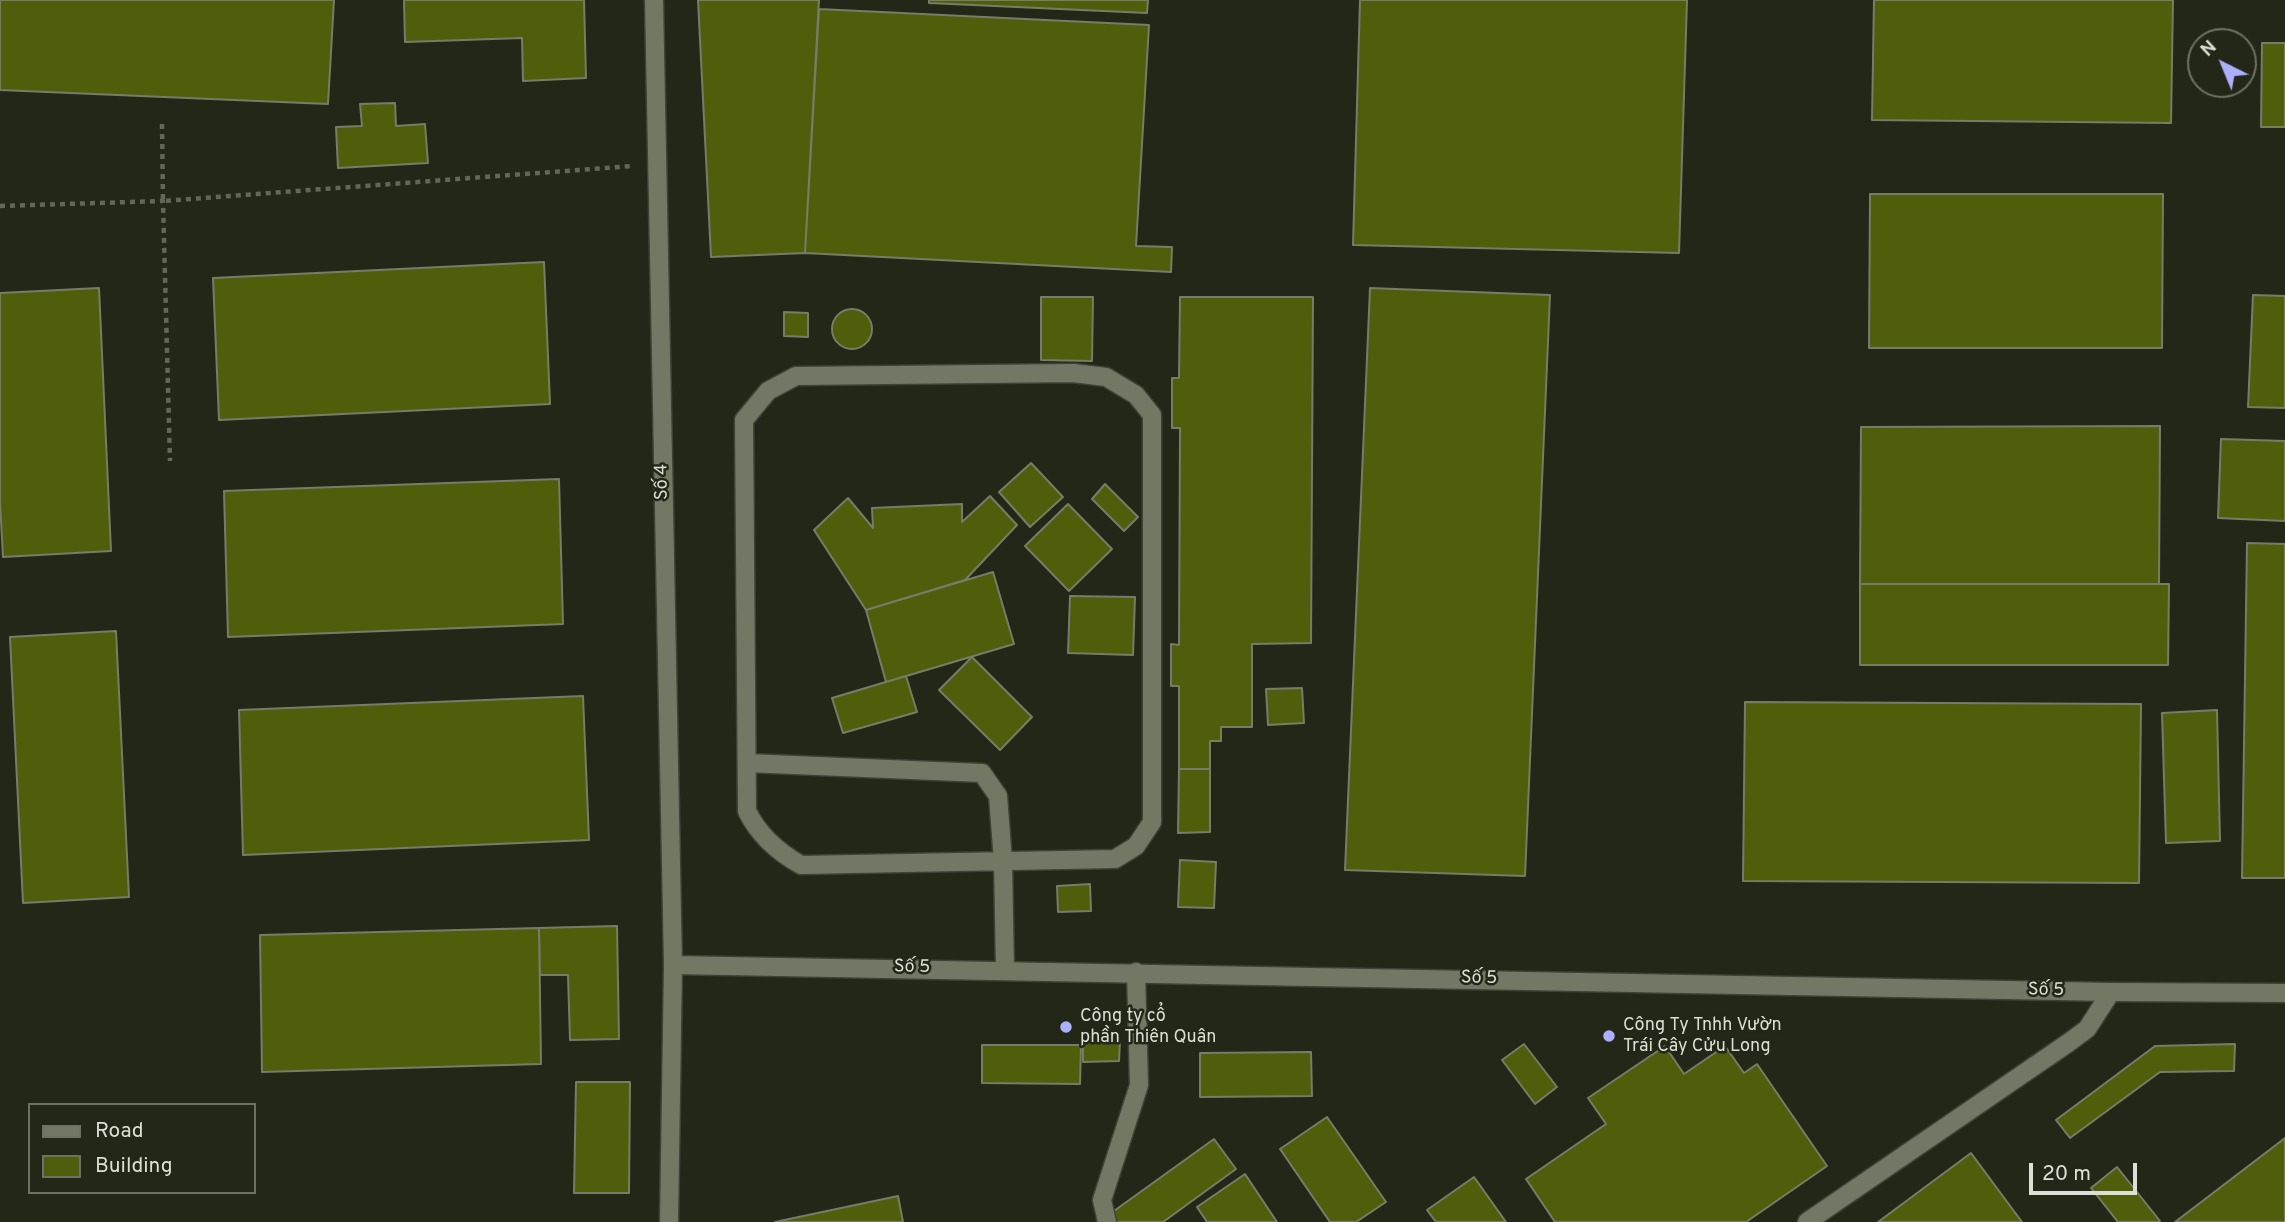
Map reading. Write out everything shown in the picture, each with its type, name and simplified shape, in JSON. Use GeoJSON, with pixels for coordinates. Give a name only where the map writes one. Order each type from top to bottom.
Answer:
{"type":"FeatureCollection","features":[{"type":"Feature","properties":{"kind":"street","name":"Số 4"},"geometry":{"type":"LineString","coordinates":[[654,0],[673,965],[669,1222]]}},
{"type":"Feature","properties":{"kind":"street"},"geometry":{"type":"LineString","coordinates":[[1073,373],[1106,377],[1136,394],[1153,415],[1152,822],[1136,846],[1115,859],[1003,861],[801,865],[778,852],[754,824],[747,811],[744,421],[768,391],[796,376],[1073,373]]}},
{"type":"Feature","properties":{"kind":"street"},"geometry":{"type":"LineString","coordinates":[[747,763],[982,772],[998,796],[1003,861],[1005,970]]}},
{"type":"Feature","properties":{"kind":"street","name":"Số 5"},"geometry":{"type":"LineString","coordinates":[[673,965],[2285,993]]}},
{"type":"Feature","properties":{"kind":"street"},"geometry":{"type":"LineString","coordinates":[[1107,1222],[1102,1200],[1139,1085],[1136,972]]}},
{"type":"Feature","properties":{"kind":"street"},"geometry":{"type":"LineString","coordinates":[[1807,1222],[2068,1044],[2087,1029],[2111,992]]}},
{"type":"Feature","properties":{"kind":"path"},"geometry":{"type":"LineString","coordinates":[[162,124],[170,461]]}},
{"type":"Feature","properties":{"kind":"path"},"geometry":{"type":"LineString","coordinates":[[0,206],[163,201],[657,164]]}},
{"type":"Feature","properties":{"kind":"building"},"geometry":{"type":"Polygon","coordinates":[[[0,0],[334,0],[328,104],[0,90],[0,0]]]}},
{"type":"Feature","properties":{"kind":"building"},"geometry":{"type":"Polygon","coordinates":[[[404,0],[584,0],[586,78],[523,81],[522,38],[405,42],[404,0]]]}},
{"type":"Feature","properties":{"kind":"building"},"geometry":{"type":"Polygon","coordinates":[[[698,0],[819,0],[805,253],[711,257],[698,0]]]}},
{"type":"Feature","properties":{"kind":"building"},"geometry":{"type":"Polygon","coordinates":[[[929,0],[1148,0],[1147,13],[929,3],[929,0]]]}},
{"type":"Feature","properties":{"kind":"building"},"geometry":{"type":"Polygon","coordinates":[[[1360,0],[1687,0],[1679,253],[1353,245],[1360,0]]]}},
{"type":"Feature","properties":{"kind":"building"},"geometry":{"type":"Polygon","coordinates":[[[1874,0],[2173,0],[2171,123],[1872,120],[1874,0]]]}},
{"type":"Feature","properties":{"kind":"building"},"geometry":{"type":"Polygon","coordinates":[[[819,9],[1149,25],[1136,246],[1172,247],[1171,272],[805,253],[819,9]]]}},
{"type":"Feature","properties":{"kind":"building"},"geometry":{"type":"Polygon","coordinates":[[[2262,43],[2285,43],[2285,127],[2261,127],[2262,43]]]}},
{"type":"Feature","properties":{"kind":"building"},"geometry":{"type":"Polygon","coordinates":[[[395,103],[396,126],[425,124],[428,163],[338,168],[336,127],[362,126],[360,104],[395,103]]]}},
{"type":"Feature","properties":{"kind":"building"},"geometry":{"type":"Polygon","coordinates":[[[1870,194],[2163,194],[2162,348],[1869,348],[1870,194]]]}},
{"type":"Feature","properties":{"kind":"building"},"geometry":{"type":"Polygon","coordinates":[[[544,262],[550,404],[219,420],[213,278],[544,262]]]}},
{"type":"Feature","properties":{"kind":"building"},"geometry":{"type":"Polygon","coordinates":[[[99,288],[111,551],[3,557],[0,502],[0,293],[99,288]]]}},
{"type":"Feature","properties":{"kind":"building"},"geometry":{"type":"Polygon","coordinates":[[[1370,288],[1550,295],[1525,876],[1345,870],[1370,288]]]}},
{"type":"Feature","properties":{"kind":"building"},"geometry":{"type":"Polygon","coordinates":[[[2253,295],[2285,296],[2285,408],[2248,407],[2253,295]]]}},
{"type":"Feature","properties":{"kind":"building"},"geometry":{"type":"Polygon","coordinates":[[[1041,297],[1093,297],[1092,361],[1041,360],[1041,297]]]}},
{"type":"Feature","properties":{"kind":"building"},"geometry":{"type":"Polygon","coordinates":[[[1180,297],[1313,297],[1311,643],[1252,644],[1252,727],[1221,727],[1221,741],[1210,741],[1210,769],[1179,769],[1179,686],[1171,686],[1171,644],[1179,645],[1180,428],[1172,428],[1172,378],[1179,378],[1180,297]]]}},
{"type":"Feature","properties":{"kind":"building"},"geometry":{"type":"Polygon","coordinates":[[[852,309],[860,310],[866,315],[871,321],[871,337],[866,343],[860,348],[852,349],[844,348],[838,343],[833,337],[832,329],[833,321],[838,315],[844,310],[852,309]]]}},
{"type":"Feature","properties":{"kind":"building"},"geometry":{"type":"Polygon","coordinates":[[[784,312],[808,313],[808,337],[784,336],[784,312]]]}},
{"type":"Feature","properties":{"kind":"building"},"geometry":{"type":"Polygon","coordinates":[[[2160,426],[2159,584],[1860,584],[1861,427],[2160,426]]]}},
{"type":"Feature","properties":{"kind":"building"},"geometry":{"type":"Polygon","coordinates":[[[2221,439],[2285,441],[2285,521],[2218,518],[2221,439]]]}},
{"type":"Feature","properties":{"kind":"building"},"geometry":{"type":"Polygon","coordinates":[[[1031,463],[1063,497],[1030,527],[999,492],[1031,463]]]}},
{"type":"Feature","properties":{"kind":"building"},"geometry":{"type":"Polygon","coordinates":[[[559,479],[563,624],[228,637],[224,491],[559,479]]]}},
{"type":"Feature","properties":{"kind":"building"},"geometry":{"type":"Polygon","coordinates":[[[1105,484],[1138,517],[1124,531],[1092,499],[1105,484]]]}},
{"type":"Feature","properties":{"kind":"building"},"geometry":{"type":"Polygon","coordinates":[[[990,496],[1017,525],[965,580],[866,610],[814,530],[848,498],[873,528],[872,508],[962,504],[962,522],[990,496]]]}},
{"type":"Feature","properties":{"kind":"building"},"geometry":{"type":"Polygon","coordinates":[[[1068,504],[1112,549],[1069,591],[1025,546],[1068,504]]]}},
{"type":"Feature","properties":{"kind":"building"},"geometry":{"type":"Polygon","coordinates":[[[2247,543],[2285,544],[2285,878],[2242,878],[2247,543]]]}},
{"type":"Feature","properties":{"kind":"building"},"geometry":{"type":"Polygon","coordinates":[[[993,572],[1014,644],[886,682],[866,610],[993,572]]]}},
{"type":"Feature","properties":{"kind":"building"},"geometry":{"type":"Polygon","coordinates":[[[1860,584],[2169,584],[2168,665],[1860,665],[1860,584]]]}},
{"type":"Feature","properties":{"kind":"building"},"geometry":{"type":"Polygon","coordinates":[[[1070,596],[1135,597],[1133,655],[1068,653],[1070,596]]]}},
{"type":"Feature","properties":{"kind":"building"},"geometry":{"type":"Polygon","coordinates":[[[116,631],[129,897],[23,903],[10,637],[116,631]]]}},
{"type":"Feature","properties":{"kind":"building"},"geometry":{"type":"Polygon","coordinates":[[[972,657],[1032,717],[1000,750],[939,690],[972,657]]]}},
{"type":"Feature","properties":{"kind":"building"},"geometry":{"type":"Polygon","coordinates":[[[906,676],[917,712],[843,733],[832,698],[906,676]]]}},
{"type":"Feature","properties":{"kind":"building"},"geometry":{"type":"Polygon","coordinates":[[[1302,688],[1304,723],[1268,725],[1266,689],[1302,688]]]}},
{"type":"Feature","properties":{"kind":"building"},"geometry":{"type":"Polygon","coordinates":[[[583,696],[589,840],[243,855],[239,710],[583,696]]]}},
{"type":"Feature","properties":{"kind":"building"},"geometry":{"type":"Polygon","coordinates":[[[1745,702],[2141,704],[2139,883],[1743,881],[1745,702]]]}},
{"type":"Feature","properties":{"kind":"building"},"geometry":{"type":"Polygon","coordinates":[[[2217,710],[2220,841],[2166,843],[2162,713],[2217,710]]]}},
{"type":"Feature","properties":{"kind":"building"},"geometry":{"type":"Polygon","coordinates":[[[1179,769],[1210,769],[1210,832],[1178,833],[1179,769]]]}},
{"type":"Feature","properties":{"kind":"building"},"geometry":{"type":"Polygon","coordinates":[[[1180,860],[1216,862],[1214,908],[1178,907],[1180,860]]]}},
{"type":"Feature","properties":{"kind":"building"},"geometry":{"type":"Polygon","coordinates":[[[1090,884],[1091,911],[1058,912],[1057,886],[1090,884]]]}},
{"type":"Feature","properties":{"kind":"building"},"geometry":{"type":"Polygon","coordinates":[[[617,926],[619,1039],[570,1040],[568,975],[540,975],[539,928],[617,926]]]}},
{"type":"Feature","properties":{"kind":"building"},"geometry":{"type":"Polygon","coordinates":[[[539,928],[541,1064],[262,1072],[260,935],[539,928]]]}},
{"type":"Feature","properties":{"kind":"building"},"geometry":{"type":"Polygon","coordinates":[[[1083,1041],[1120,1041],[1119,1061],[1083,1062],[1083,1041]]]}},
{"type":"Feature","properties":{"kind":"building"},"geometry":{"type":"Polygon","coordinates":[[[1524,1044],[1557,1087],[1535,1104],[1502,1060],[1524,1044]]]}},
{"type":"Feature","properties":{"kind":"building"},"geometry":{"type":"Polygon","coordinates":[[[2235,1044],[2234,1071],[2160,1072],[2070,1138],[2056,1120],[2155,1046],[2235,1044]]]}},
{"type":"Feature","properties":{"kind":"building"},"geometry":{"type":"Polygon","coordinates":[[[982,1045],[1081,1045],[1080,1084],[982,1083],[982,1045]]]}},
{"type":"Feature","properties":{"kind":"building"},"geometry":{"type":"Polygon","coordinates":[[[1665,1046],[1684,1074],[1725,1046],[1744,1073],[1757,1064],[1827,1166],[1746,1222],[1555,1222],[1526,1179],[1606,1124],[1588,1098],[1665,1046]]]}},
{"type":"Feature","properties":{"kind":"building"},"geometry":{"type":"Polygon","coordinates":[[[1311,1052],[1312,1096],[1200,1097],[1200,1053],[1311,1052]]]}},
{"type":"Feature","properties":{"kind":"building"},"geometry":{"type":"Polygon","coordinates":[[[576,1082],[630,1082],[629,1193],[574,1193],[576,1082]]]}},
{"type":"Feature","properties":{"kind":"building"},"geometry":{"type":"Polygon","coordinates":[[[1327,1117],[1386,1202],[1356,1222],[1330,1222],[1280,1149],[1327,1117]]]}},
{"type":"Feature","properties":{"kind":"building"},"geometry":{"type":"Polygon","coordinates":[[[2285,1138],[2285,1222],[2175,1222],[2285,1138]]]}},
{"type":"Feature","properties":{"kind":"building"},"geometry":{"type":"Polygon","coordinates":[[[1214,1139],[1236,1169],[1163,1222],[1112,1222],[1107,1216],[1214,1139]]]}},
{"type":"Feature","properties":{"kind":"building"},"geometry":{"type":"Polygon","coordinates":[[[1971,1153],[2022,1222],[1878,1222],[1971,1153]]]}},
{"type":"Feature","properties":{"kind":"building"},"geometry":{"type":"Polygon","coordinates":[[[2117,1167],[2159,1222],[2118,1222],[2091,1188],[2117,1167]]]}},
{"type":"Feature","properties":{"kind":"building"},"geometry":{"type":"Polygon","coordinates":[[[1245,1174],[1277,1222],[1207,1222],[1197,1207],[1245,1174]]]}},
{"type":"Feature","properties":{"kind":"building"},"geometry":{"type":"Polygon","coordinates":[[[1474,1177],[1506,1222],[1436,1222],[1427,1210],[1474,1177]]]}},
{"type":"Feature","properties":{"kind":"building"},"geometry":{"type":"Polygon","coordinates":[[[898,1196],[903,1222],[775,1222],[898,1196]]]}},
{"type":"Feature","properties":{"kind":"place","name":"Công ty cổ phần Thiên Quân"},"geometry":{"type":"Point","coordinates":[1066,1027]}},
{"type":"Feature","properties":{"kind":"place","name":"Công Ty Tnhh Vườn Trái Cây Cửu Long"},"geometry":{"type":"Point","coordinates":[1609,1036]}}]}
